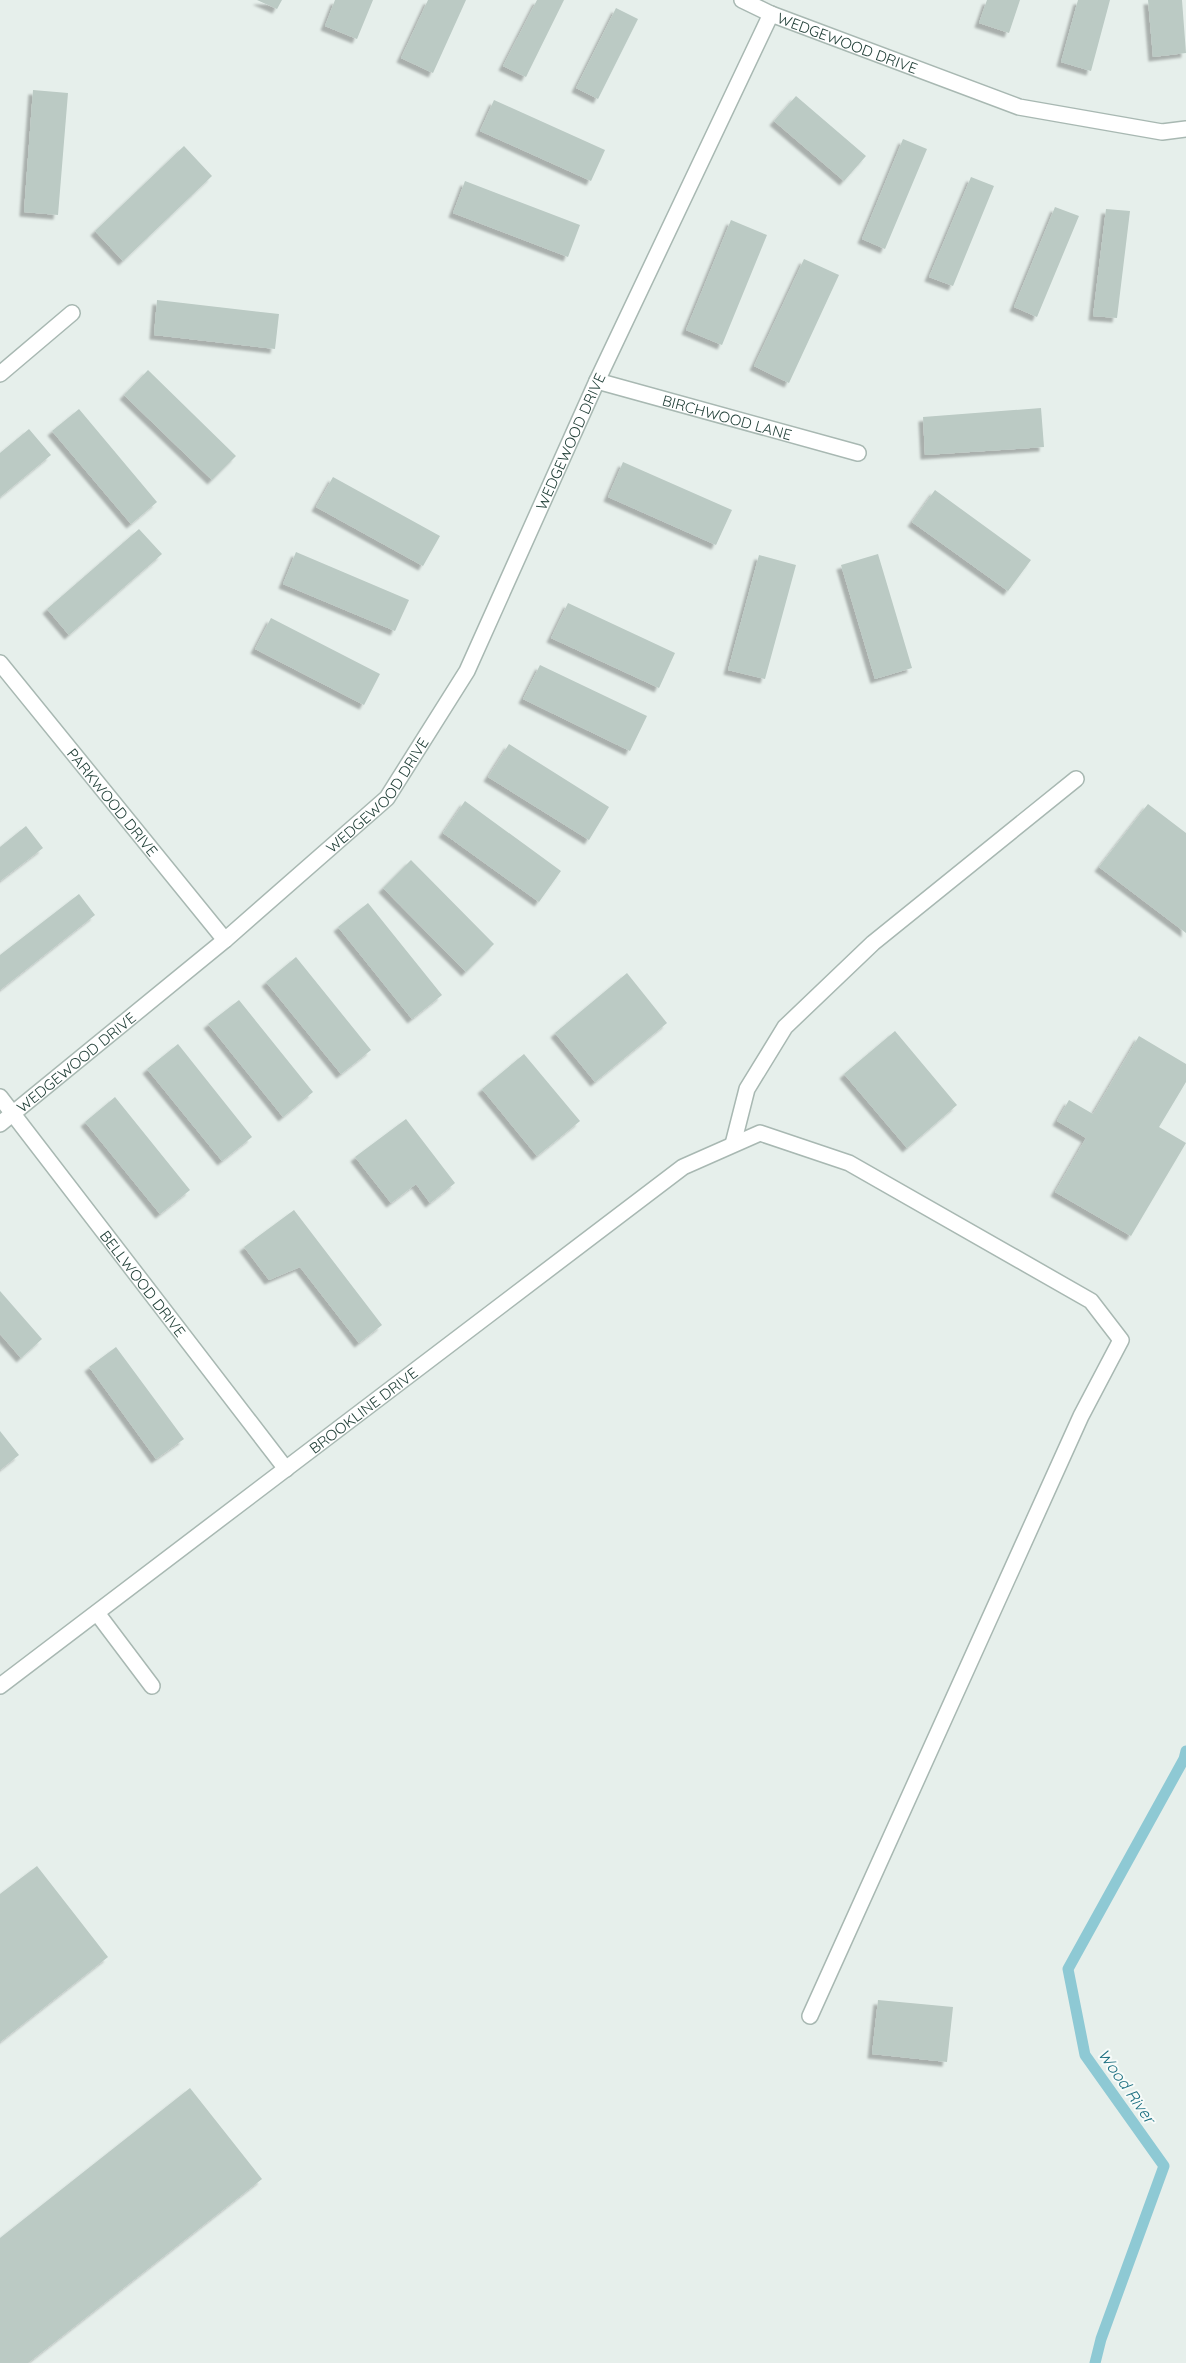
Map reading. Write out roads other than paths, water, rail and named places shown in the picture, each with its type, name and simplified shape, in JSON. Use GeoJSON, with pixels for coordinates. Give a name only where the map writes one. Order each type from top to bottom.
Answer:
{"type":"FeatureCollection","features":[{"type":"Feature","properties":{"kind":"street"},"geometry":{"type":"LineString","coordinates":[[742,0],[770,14]]}},
{"type":"Feature","properties":{"kind":"street","name":"WEDGEWOOD DRIVE"},"geometry":{"type":"LineString","coordinates":[[0,1124],[225,940],[387,798],[466,671],[597,381],[770,14],[1019,107],[1162,132],[1186,129]]}},
{"type":"Feature","properties":{"kind":"street"},"geometry":{"type":"LineString","coordinates":[[0,374],[72,313]]}},
{"type":"Feature","properties":{"kind":"street","name":"BIRCHWOOD LANE"},"geometry":{"type":"LineString","coordinates":[[597,381],[858,453]]}},
{"type":"Feature","properties":{"kind":"street","name":"PARKWOOD DRIVE"},"geometry":{"type":"LineString","coordinates":[[0,663],[225,940]]}},
{"type":"Feature","properties":{"kind":"street"},"geometry":{"type":"LineString","coordinates":[[733,1144],[747,1089],[785,1027],[873,943],[1076,779]]}},
{"type":"Feature","properties":{"kind":"street","name":"BELLWOOD DRIVE"},"geometry":{"type":"LineString","coordinates":[[0,1097],[286,1469]]}},
{"type":"Feature","properties":{"kind":"street","name":"BROOKLINE DRIVE"},"geometry":{"type":"LineString","coordinates":[[0,1686],[683,1167],[760,1132],[849,1163],[1091,1301],[1120,1340],[1080,1416],[810,2016]]}},
{"type":"Feature","properties":{"kind":"street"},"geometry":{"type":"LineString","coordinates":[[97,1613],[152,1686]]}},
{"type":"Feature","properties":{"kind":"waterway","name":"Wood River"},"geometry":{"type":"LineString","coordinates":[[1095,2363],[1101,2339],[1164,2166],[1085,2055],[1068,1969],[1184,1759],[1186,1751]]}}]}
